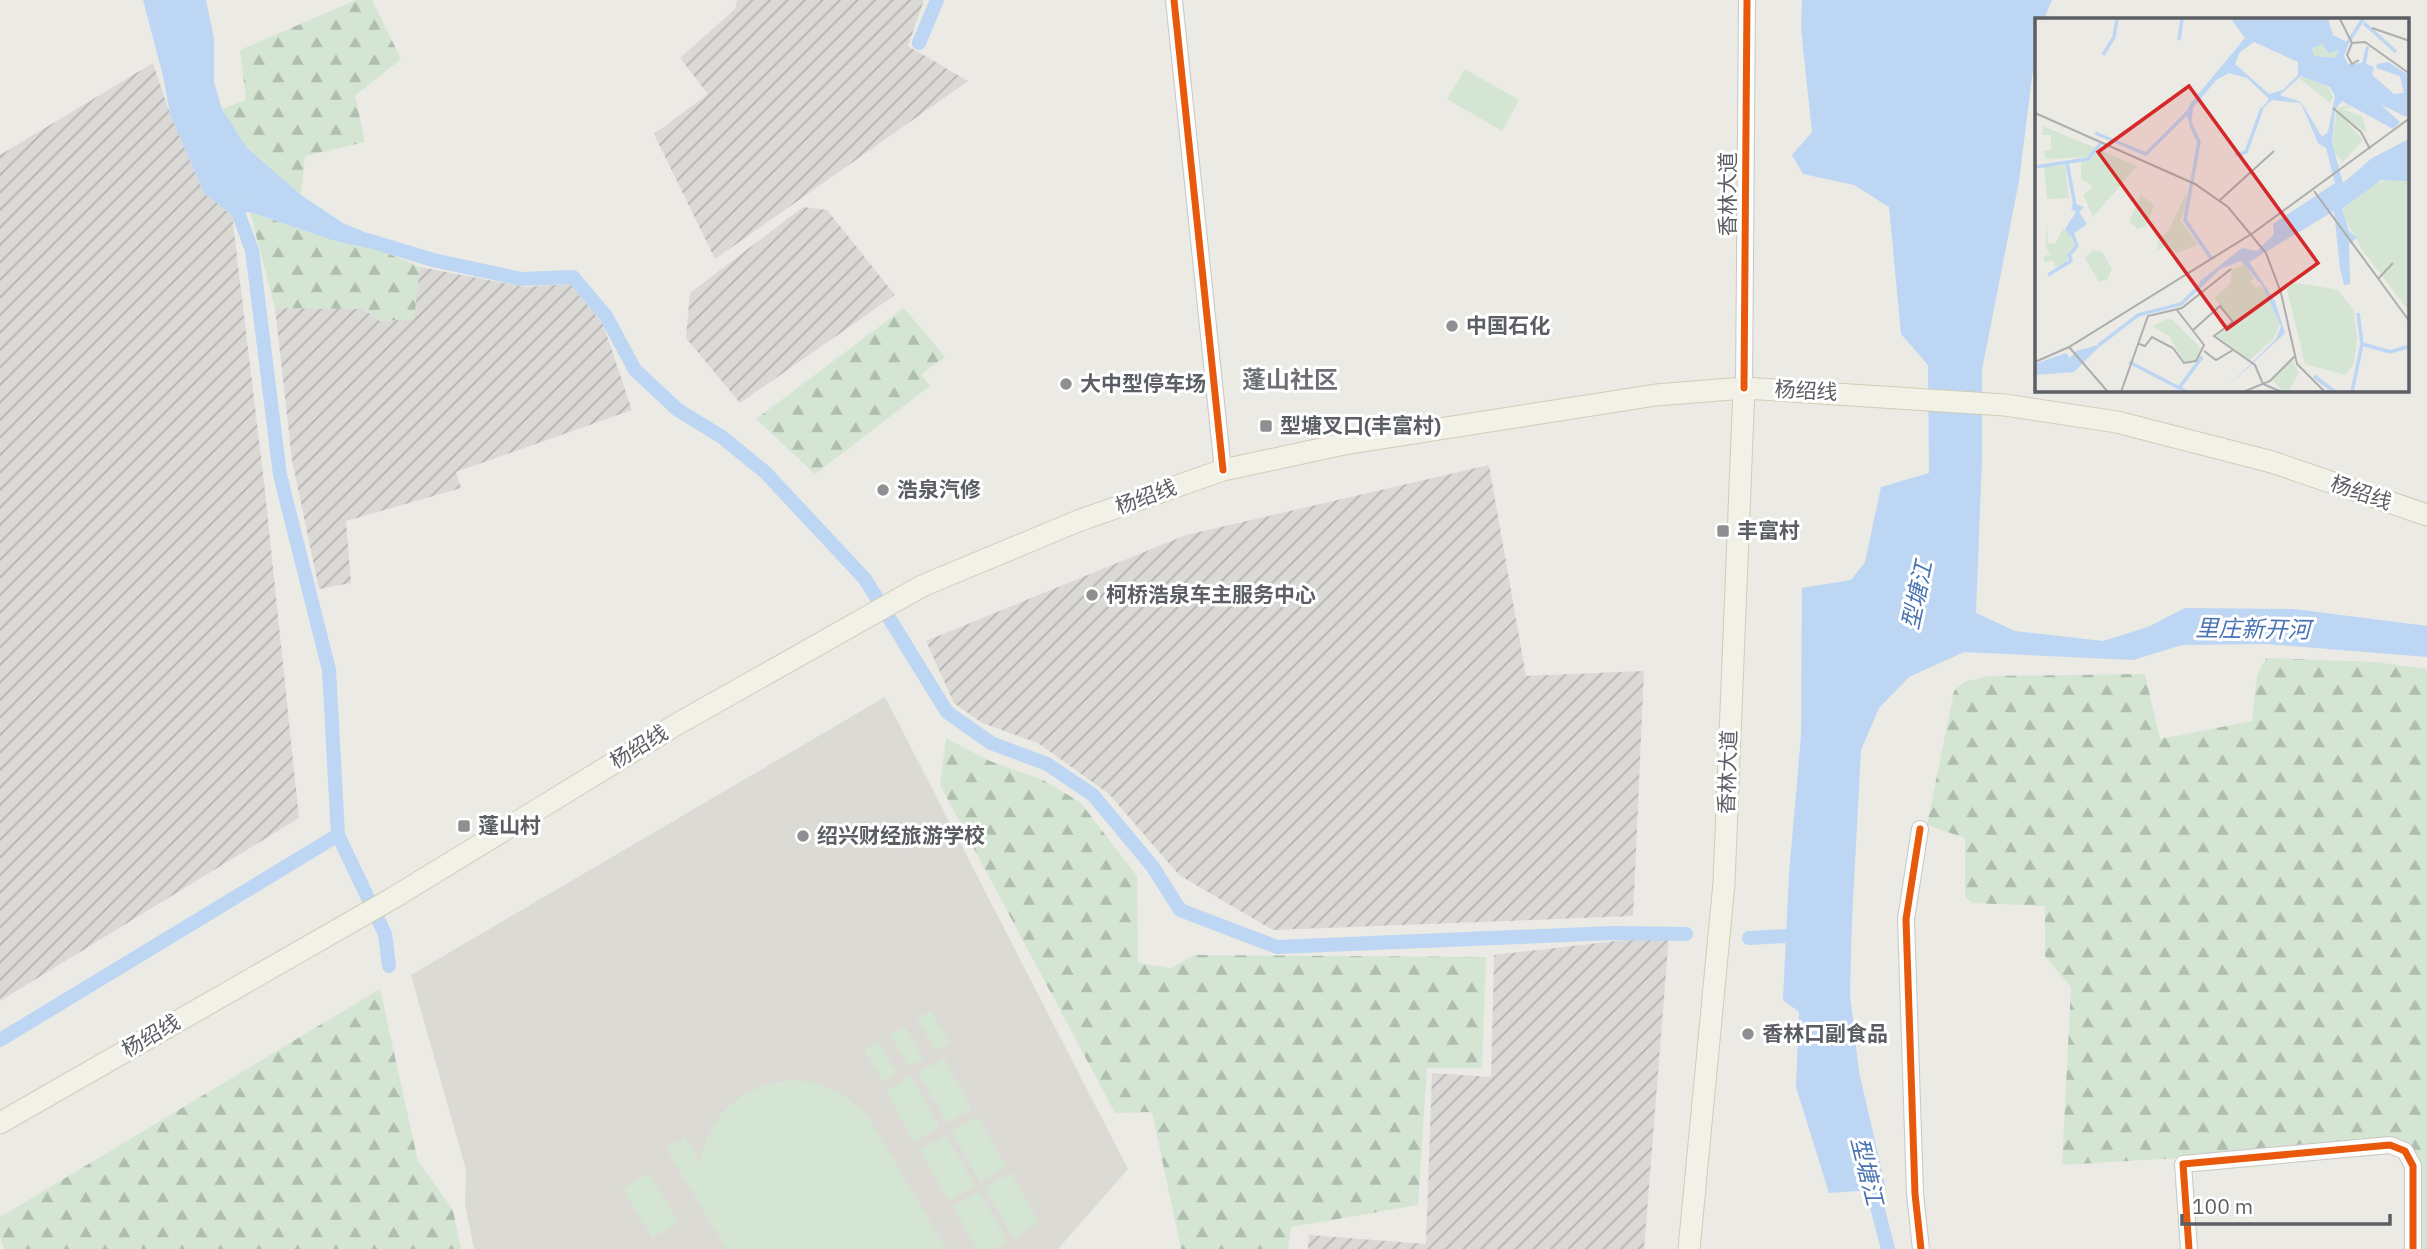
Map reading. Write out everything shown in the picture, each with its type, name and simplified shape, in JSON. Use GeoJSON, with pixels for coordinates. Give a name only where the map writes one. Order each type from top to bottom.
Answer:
{"type":"FeatureCollection","features":[{"type":"Feature","properties":{"kind":"main road","name":"杨绍线"},"geometry":{"type":"LineString","coordinates":[[0,1123],[393,898],[678,723],[922,586],[1078,521],[1223,470],[1344,443],[1656,396],[1744,388],[2004,405],[2117,422],[2272,462],[2427,515]]}},
{"type":"Feature","properties":{"kind":"main road","name":"香林大道"},"geometry":{"type":"LineString","coordinates":[[1689,1249],[1724,883],[1744,388]]}},
{"type":"Feature","properties":{"kind":"street"},"geometry":{"type":"LineString","coordinates":[[1174,0],[1223,470]]}},
{"type":"Feature","properties":{"kind":"street","name":"香林大道"},"geometry":{"type":"LineString","coordinates":[[1744,388],[1747,0]]}},
{"type":"Feature","properties":{"kind":"street"},"geometry":{"type":"LineString","coordinates":[[1920,829],[1906,919],[1914,1194],[1921,1249]]}},
{"type":"Feature","properties":{"kind":"street"},"geometry":{"type":"LineString","coordinates":[[2189,1249],[2183,1164],[2390,1145],[2405,1151],[2413,1166],[2413,1249]]}},
{"type":"Feature","properties":{"kind":"shaded area"},"geometry":{"type":"Polygon","coordinates":[[[737,0],[924,0],[908,46],[968,81],[715,259],[654,134],[708,94],[680,58],[735,9],[737,0]]]}},
{"type":"Feature","properties":{"kind":"shaded area"},"geometry":{"type":"Polygon","coordinates":[[[153,63],[170,114],[204,193],[232,215],[264,482],[299,818],[0,1001],[0,155],[153,63]]]}},
{"type":"Feature","properties":{"kind":"shaded area"},"geometry":{"type":"Polygon","coordinates":[[[803,207],[827,210],[895,295],[740,403],[686,338],[690,293],[803,207]]]}},
{"type":"Feature","properties":{"kind":"shaded area"},"geometry":{"type":"Polygon","coordinates":[[[420,267],[525,287],[570,284],[603,324],[632,410],[456,472],[461,488],[346,521],[351,583],[319,589],[292,460],[275,308],[363,309],[380,321],[413,319],[420,267]]]}},
{"type":"Feature","properties":{"kind":"shaded area"},"geometry":{"type":"Polygon","coordinates":[[[1489,465],[1526,676],[1644,671],[1633,916],[1273,930],[1179,875],[1109,794],[1038,743],[982,723],[954,703],[926,641],[1186,535],[1489,465]]]}},
{"type":"Feature","properties":{"kind":"shaded area","name":"绍兴财经旅游学校"},"geometry":{"type":"Polygon","coordinates":[[[885,697],[1128,1169],[1058,1249],[474,1249],[465,1204],[466,1170],[411,975],[885,697]]]}},
{"type":"Feature","properties":{"kind":"shaded area"},"geometry":{"type":"Polygon","coordinates":[[[1669,935],[1644,1249],[1308,1249],[1309,1235],[1426,1244],[1432,1073],[1491,1077],[1494,955],[1669,935]]]}},
{"type":"Feature","properties":{"kind":"green space"},"geometry":{"type":"Polygon","coordinates":[[[356,0],[372,0],[401,59],[355,96],[365,142],[305,156],[301,195],[247,148],[222,109],[246,100],[240,50],[356,0]]]}},
{"type":"Feature","properties":{"kind":"green space"},"geometry":{"type":"Polygon","coordinates":[[[1465,69],[1519,100],[1502,131],[1447,99],[1465,69]]]}},
{"type":"Feature","properties":{"kind":"green space"},"geometry":{"type":"Polygon","coordinates":[[[250,212],[335,241],[382,251],[420,267],[414,319],[380,321],[363,309],[275,308],[250,212]]]}},
{"type":"Feature","properties":{"kind":"green space"},"geometry":{"type":"Polygon","coordinates":[[[904,308],[945,357],[921,374],[930,386],[815,474],[756,419],[904,308]]]}},
{"type":"Feature","properties":{"kind":"green space"},"geometry":{"type":"Polygon","coordinates":[[[2266,658],[2376,662],[2427,669],[2427,1249],[2419,1249],[2418,1161],[2411,1146],[2391,1139],[2179,1158],[2062,1165],[2071,987],[2045,956],[2045,906],[1972,903],[1965,896],[1965,838],[1927,825],[1954,691],[1964,682],[1988,676],[2145,674],[2160,739],[2252,721],[2257,675],[2266,658]]]}},
{"type":"Feature","properties":{"kind":"green space"},"geometry":{"type":"Polygon","coordinates":[[[946,738],[990,761],[1043,780],[1080,802],[1137,876],[1138,963],[1171,968],[1194,955],[1486,957],[1482,1068],[1427,1068],[1418,1205],[1291,1227],[1288,1249],[1181,1249],[1152,1112],[1115,1113],[940,785],[946,738]]]}},
{"type":"Feature","properties":{"kind":"green space"},"geometry":{"type":"Polygon","coordinates":[[[380,989],[418,1161],[453,1210],[461,1249],[4,1249],[0,1237],[0,1217],[380,989]]]}},
{"type":"Feature","properties":{"kind":"green space"},"geometry":{"type":"Polygon","coordinates":[[[931,1011],[950,1043],[936,1051],[917,1019],[931,1011]]]}},
{"type":"Feature","properties":{"kind":"green space"},"geometry":{"type":"Polygon","coordinates":[[[905,1027],[923,1059],[909,1067],[890,1035],[905,1027]]]}},
{"type":"Feature","properties":{"kind":"green space"},"geometry":{"type":"Polygon","coordinates":[[[878,1041],[897,1073],[883,1082],[864,1050],[878,1041]]]}},
{"type":"Feature","properties":{"kind":"green space"},"geometry":{"type":"Polygon","coordinates":[[[944,1058],[972,1109],[947,1123],[918,1073],[944,1058]]]}},
{"type":"Feature","properties":{"kind":"green space"},"geometry":{"type":"Polygon","coordinates":[[[911,1076],[940,1127],[914,1142],[886,1091],[911,1076]]]}},
{"type":"Feature","properties":{"kind":"green space"},"geometry":{"type":"Polygon","coordinates":[[[797,1080],[818,1084],[836,1092],[868,1117],[946,1249],[727,1249],[666,1148],[685,1137],[699,1161],[713,1127],[733,1102],[761,1087],[797,1080]]]}},
{"type":"Feature","properties":{"kind":"green space"},"geometry":{"type":"Polygon","coordinates":[[[978,1117],[1006,1167],[980,1182],[952,1131],[978,1117]]]}},
{"type":"Feature","properties":{"kind":"green space"},"geometry":{"type":"Polygon","coordinates":[[[946,1135],[975,1186],[949,1201],[920,1150],[946,1135]]]}},
{"type":"Feature","properties":{"kind":"green space"},"geometry":{"type":"Polygon","coordinates":[[[649,1173],[678,1222],[652,1238],[623,1189],[649,1173]]]}},
{"type":"Feature","properties":{"kind":"green space"},"geometry":{"type":"Polygon","coordinates":[[[1011,1173],[1039,1223],[1013,1238],[985,1188],[1011,1173]]]}},
{"type":"Feature","properties":{"kind":"green space"},"geometry":{"type":"Polygon","coordinates":[[[979,1191],[1007,1242],[995,1249],[977,1249],[953,1206],[979,1191]]]}},
{"type":"Feature","properties":{"kind":"water"},"geometry":{"type":"Polygon","coordinates":[[[143,0],[206,0],[214,38],[214,82],[222,109],[247,148],[301,195],[343,223],[386,241],[382,251],[335,241],[250,212],[232,215],[204,193],[170,114],[143,0]]]}},
{"type":"Feature","properties":{"kind":"water","name":"里庄新开河"},"geometry":{"type":"Polygon","coordinates":[[[1802,0],[2052,0],[2044,18],[2035,18],[2035,54],[2019,181],[1982,370],[1982,459],[1976,613],[2015,631],[2103,641],[2148,627],[2185,608],[2294,609],[2427,626],[2427,657],[2266,644],[2182,645],[2133,660],[1964,652],[1909,677],[1879,708],[1861,750],[1852,919],[1850,995],[1859,1072],[1886,1189],[1829,1193],[1796,1087],[1799,1012],[1783,1000],[1789,874],[1801,736],[1802,588],[1851,580],[1865,562],[1881,487],[1929,473],[1928,365],[1901,334],[1889,207],[1854,185],[1803,174],[1792,155],[1812,132],[1801,28],[1802,0]]]}},
{"type":"Feature","properties":{"kind":"waterway"},"geometry":{"type":"LineString","coordinates":[[919,43],[937,0]]}},
{"type":"Feature","properties":{"kind":"waterway"},"geometry":{"type":"LineString","coordinates":[[0,1040],[338,835],[329,670],[280,475],[252,250],[232,197]]}},
{"type":"Feature","properties":{"kind":"waterway"},"geometry":{"type":"LineString","coordinates":[[367,240],[433,260],[521,279],[573,277],[606,316],[635,370],[678,410],[722,437],[765,472],[865,579],[947,712],[991,743],[1047,764],[1093,795],[1153,867],[1180,910],[1277,947],[1613,933],[1686,934]]}},
{"type":"Feature","properties":{"kind":"waterway"},"geometry":{"type":"LineString","coordinates":[[338,835],[385,934],[389,966]]}},
{"type":"Feature","properties":{"kind":"waterway"},"geometry":{"type":"LineString","coordinates":[[1749,938],[1805,935]]}},
{"type":"Feature","properties":{"kind":"waterway","name":"型塘江"},"geometry":{"type":"LineString","coordinates":[[1868,1172],[1888,1249]]}},
{"type":"Feature","properties":{"kind":"cycle path"},"geometry":{"type":"LineString","coordinates":[[1174,0],[1223,470]]}},
{"type":"Feature","properties":{"kind":"cycle path"},"geometry":{"type":"LineString","coordinates":[[1744,388],[1747,0]]}},
{"type":"Feature","properties":{"kind":"cycle path"},"geometry":{"type":"LineString","coordinates":[[1920,829],[1906,919],[1915,1194],[1921,1249]]}},
{"type":"Feature","properties":{"kind":"cycle path"},"geometry":{"type":"LineString","coordinates":[[2189,1249],[2183,1164],[2390,1145],[2405,1151],[2413,1166],[2413,1249]]}},
{"type":"Feature","properties":{"kind":"place","name":"中国石化"},"geometry":{"type":"Point","coordinates":[1452,326]}},
{"type":"Feature","properties":{"kind":"place","name":"大中型停车场"},"geometry":{"type":"Point","coordinates":[1066,384]}},
{"type":"Feature","properties":{"kind":"place","name":"型塘叉口(丰富村)"},"geometry":{"type":"Point","coordinates":[1266,426]}},
{"type":"Feature","properties":{"kind":"place","name":"浩泉汽修"},"geometry":{"type":"Point","coordinates":[883,490]}},
{"type":"Feature","properties":{"kind":"place","name":"丰富村"},"geometry":{"type":"Point","coordinates":[1723,531]}},
{"type":"Feature","properties":{"kind":"place","name":"柯桥浩泉车主服务中心"},"geometry":{"type":"Point","coordinates":[1092,595]}},
{"type":"Feature","properties":{"kind":"place","name":"蓬山村"},"geometry":{"type":"Point","coordinates":[464,826]}},
{"type":"Feature","properties":{"kind":"place","name":"绍兴财经旅游学校"},"geometry":{"type":"Point","coordinates":[803,836]}},
{"type":"Feature","properties":{"kind":"place","name":"香林口副食品"},"geometry":{"type":"Point","coordinates":[1748,1034]}},
{"type":"Feature","properties":{"kind":"district","name":"蓬山社区"},"geometry":{"type":"Point","coordinates":[1290,380]}}]}
